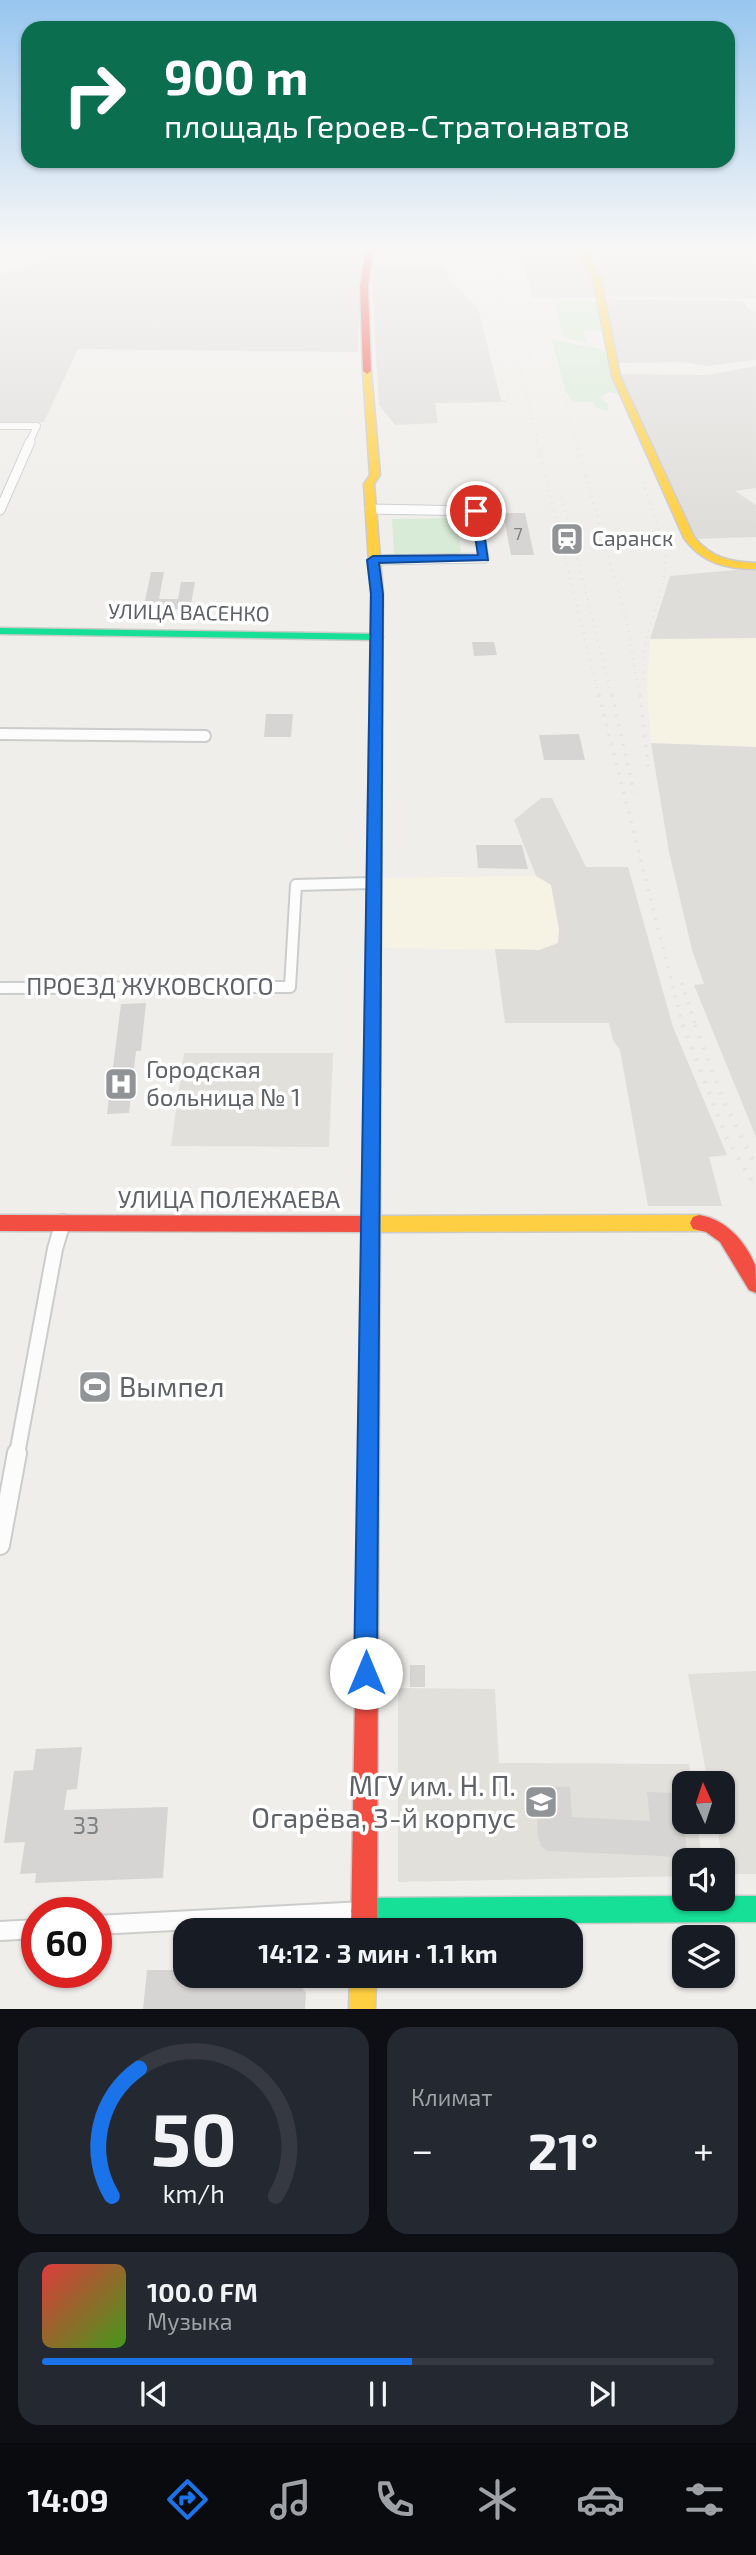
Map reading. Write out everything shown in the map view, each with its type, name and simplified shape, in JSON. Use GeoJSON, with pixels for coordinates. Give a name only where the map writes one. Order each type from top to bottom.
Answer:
{"type":"FeatureCollection","features":[{"type":"Feature","properties":{"kind":"main road"},"geometry":{"type":"LineString","coordinates":[[364,1918],[368,1224],[377,637],[377,594],[369,484],[374,475],[367,341]]}},
{"type":"Feature","properties":{"kind":"main road"},"geometry":{"type":"LineString","coordinates":[[611,341],[617,378],[689,538],[701,554],[716,562],[756,566]]}},
{"type":"Feature","properties":{"kind":"main road","name":"УЛИЦА ВАСЕНКО"},"geometry":{"type":"LineString","coordinates":[[0,631],[377,637]]}},
{"type":"Feature","properties":{"kind":"main road","name":"УЛИЦА ПОЛЕЖАЕВА"},"geometry":{"type":"LineString","coordinates":[[0,1223],[709,1223],[724,1233],[756,1284]]}},
{"type":"Feature","properties":{"kind":"main road"},"geometry":{"type":"LineString","coordinates":[[462,1918],[756,1909]]}},
{"type":"Feature","properties":{"kind":"main road"},"geometry":{"type":"LineString","coordinates":[[362,2009],[363,1988]]}},
{"type":"Feature","properties":{"kind":"street"},"geometry":{"type":"LineString","coordinates":[[0,426],[37,426],[0,510]]}},
{"type":"Feature","properties":{"kind":"street"},"geometry":{"type":"LineString","coordinates":[[370,509],[476,511],[484,558],[373,560]]}},
{"type":"Feature","properties":{"kind":"street"},"geometry":{"type":"LineString","coordinates":[[0,734],[205,736]]}},
{"type":"Feature","properties":{"kind":"street","name":"ПРОЕЗД ЖУКОВСКОГО"},"geometry":{"type":"LineString","coordinates":[[0,988],[290,987],[296,885],[372,883]]}},
{"type":"Feature","properties":{"kind":"street"},"geometry":{"type":"LineString","coordinates":[[0,1545],[55,1249],[63,1222]]}},
{"type":"Feature","properties":{"kind":"street"},"geometry":{"type":"LineString","coordinates":[[112,1926],[173,1925]]}},
{"type":"Feature","properties":{"kind":"street"},"geometry":{"type":"LineString","coordinates":[[0,1931],[21,1930]]}},
{"type":"Feature","properties":{"kind":"shaded area"},"geometry":{"type":"Polygon","coordinates":[[[0,341],[358,341],[358,352],[78,349],[44,422],[0,422],[0,341]]]}},
{"type":"Feature","properties":{"kind":"shaded area"},"geometry":{"type":"Polygon","coordinates":[[[375,341],[486,341],[501,400],[508,402],[435,403],[438,423],[395,425],[379,405],[375,341]]]}},
{"type":"Feature","properties":{"kind":"shaded area"},"geometry":{"type":"Polygon","coordinates":[[[614,341],[756,341],[756,360],[707,366],[682,362],[617,363],[614,341]]]}},
{"type":"Feature","properties":{"kind":"shaded area"},"geometry":{"type":"Polygon","coordinates":[[[756,366],[756,488],[735,491],[756,505],[756,537],[694,539],[619,374],[708,375],[756,366]]]}},
{"type":"Feature","properties":{"kind":"shaded area"},"geometry":{"type":"Polygon","coordinates":[[[756,568],[756,638],[650,639],[670,576],[756,568]]]}},
{"type":"Feature","properties":{"kind":"shaded area"},"geometry":{"type":"Polygon","coordinates":[[[756,638],[756,747],[651,743],[647,690],[650,639],[756,638]]]}},
{"type":"Feature","properties":{"kind":"shaded area"},"geometry":{"type":"Polygon","coordinates":[[[651,743],[756,747],[756,1137],[694,985],[704,984],[692,950],[669,852],[651,743]]]}},
{"type":"Feature","properties":{"kind":"shaded area"},"geometry":{"type":"Polygon","coordinates":[[[541,798],[552,798],[586,867],[628,867],[673,1027],[727,1155],[709,1157],[722,1206],[648,1206],[620,1050],[613,1040],[609,1023],[505,1023],[495,949],[539,950],[558,943],[559,929],[551,885],[536,876],[514,820],[541,798]]]}},
{"type":"Feature","properties":{"kind":"shaded area"},"geometry":{"type":"Polygon","coordinates":[[[536,876],[551,884],[559,929],[558,943],[539,950],[382,948],[383,878],[536,876]]]}},
{"type":"Feature","properties":{"kind":"shaded area"},"geometry":{"type":"Polygon","coordinates":[[[184,1053],[333,1053],[329,1147],[171,1146],[184,1053]]]}},
{"type":"Feature","properties":{"kind":"shaded area"},"geometry":{"type":"Polygon","coordinates":[[[756,1671],[756,1874],[735,1874],[735,1848],[720,1848],[718,1834],[735,1834],[735,1771],[706,1771],[688,1674],[756,1671]]]}},
{"type":"Feature","properties":{"kind":"shaded area","name":"МГУ им. Н. П. Огарёва, 3-й корпус"},"geometry":{"type":"Polygon","coordinates":[[[398,1688],[495,1689],[499,1763],[689,1764],[690,1771],[672,1771],[672,1834],[699,1834],[700,1848],[672,1848],[672,1876],[398,1882],[398,1688]]]}},
{"type":"Feature","properties":{"kind":"green space"},"geometry":{"type":"Polygon","coordinates":[[[552,341],[597,348],[607,354],[619,394],[608,392],[600,398],[608,404],[608,411],[595,407],[593,402],[573,402],[565,391],[552,341]]]}},
{"type":"Feature","properties":{"kind":"green space"},"geometry":{"type":"Polygon","coordinates":[[[457,518],[461,553],[394,554],[392,519],[457,518]]]}},
{"type":"Feature","properties":{"kind":"building","name":"Саранск"},"geometry":{"type":"Polygon","coordinates":[[[503,513],[525,513],[534,555],[511,555],[503,513]]]}},
{"type":"Feature","properties":{"kind":"building"},"geometry":{"type":"Polygon","coordinates":[[[151,572],[164,572],[159,599],[178,599],[181,582],[195,582],[190,609],[143,610],[151,572]]]}},
{"type":"Feature","properties":{"kind":"building"},"geometry":{"type":"Polygon","coordinates":[[[472,642],[494,642],[497,655],[474,656],[472,642]]]}},
{"type":"Feature","properties":{"kind":"building"},"geometry":{"type":"Polygon","coordinates":[[[266,714],[293,714],[291,737],[264,737],[266,714]]]}},
{"type":"Feature","properties":{"kind":"building"},"geometry":{"type":"Polygon","coordinates":[[[579,734],[585,760],[544,760],[539,735],[579,734]]]}},
{"type":"Feature","properties":{"kind":"building"},"geometry":{"type":"Polygon","coordinates":[[[476,845],[522,845],[528,869],[478,868],[476,845]]]}},
{"type":"Feature","properties":{"kind":"building","name":"Городская больница № 1"},"geometry":{"type":"Polygon","coordinates":[[[146,1003],[141,1051],[136,1051],[129,1113],[107,1114],[121,1004],[146,1003]]]}},
{"type":"Feature","properties":{"kind":"building"},"geometry":{"type":"Polygon","coordinates":[[[410,1665],[425,1665],[425,1687],[410,1687],[410,1665]]]}},
{"type":"Feature","properties":{"kind":"building"},"geometry":{"type":"Polygon","coordinates":[[[82,1747],[77,1789],[67,1790],[64,1810],[168,1807],[163,1878],[35,1883],[36,1873],[20,1874],[25,1842],[4,1843],[14,1771],[33,1770],[36,1749],[82,1747]]]}},
{"type":"Feature","properties":{"kind":"building"},"geometry":{"type":"Polygon","coordinates":[[[535,1786],[570,1787],[572,1817],[650,1821],[647,1792],[672,1793],[672,1834],[685,1834],[686,1848],[672,1848],[672,1857],[547,1851],[541,1846],[535,1786]]]}},
{"type":"Feature","properties":{"kind":"building"},"geometry":{"type":"Polygon","coordinates":[[[147,1970],[173,1970],[173,1988],[302,1988],[306,1993],[305,2009],[143,2009],[147,1970]]]}},
{"type":"Feature","properties":{"kind":"railway"},"geometry":{"type":"LineString","coordinates":[[492,341],[511,404]]}},
{"type":"Feature","properties":{"kind":"railway"},"geometry":{"type":"LineString","coordinates":[[513,341],[538,443]]}},
{"type":"Feature","properties":{"kind":"railway"},"geometry":{"type":"LineString","coordinates":[[524,341],[531,361]]}},
{"type":"Feature","properties":{"kind":"railway"},"geometry":{"type":"LineString","coordinates":[[548,341],[577,443]]}},
{"type":"Feature","properties":{"kind":"railway"},"geometry":{"type":"LineString","coordinates":[[537,442],[599,697]]}},
{"type":"Feature","properties":{"kind":"railway"},"geometry":{"type":"LineString","coordinates":[[576,442],[626,618],[640,697]]}},
{"type":"Feature","properties":{"kind":"railway"},"geometry":{"type":"LineString","coordinates":[[643,482],[666,551],[664,578],[645,645],[643,681]]}},
{"type":"Feature","properties":{"kind":"railway"},"geometry":{"type":"LineString","coordinates":[[562,497],[612,697]]}},
{"type":"Feature","properties":{"kind":"railway"},"geometry":{"type":"LineString","coordinates":[[599,695],[683,1027]]}},
{"type":"Feature","properties":{"kind":"railway"},"geometry":{"type":"LineString","coordinates":[[612,695],[634,793]]}},
{"type":"Feature","properties":{"kind":"railway"},"geometry":{"type":"LineString","coordinates":[[640,695],[649,774]]}},
{"type":"Feature","properties":{"kind":"railway"},"geometry":{"type":"LineString","coordinates":[[682,983],[696,1027]]}},
{"type":"Feature","properties":{"kind":"railway"},"geometry":{"type":"LineString","coordinates":[[683,1025],[727,1139],[756,1188]]}},
{"type":"Feature","properties":{"kind":"railway"},"geometry":{"type":"LineString","coordinates":[[695,1025],[723,1100],[756,1167]]}},
{"type":"Feature","properties":{"kind":"traffic: fast"},"geometry":{"type":"LineString","coordinates":[[0,631],[377,637]]}},
{"type":"Feature","properties":{"kind":"traffic: fast"},"geometry":{"type":"LineString","coordinates":[[364,1911],[756,1909]]}},
{"type":"Feature","properties":{"kind":"traffic: slow"},"geometry":{"type":"LineString","coordinates":[[609,341],[616,376],[689,538],[703,553],[718,561],[756,566]]}},
{"type":"Feature","properties":{"kind":"traffic: slow"},"geometry":{"type":"LineString","coordinates":[[367,371],[375,475],[369,484],[377,594],[376,687]]}},
{"type":"Feature","properties":{"kind":"traffic: slow"},"geometry":{"type":"LineString","coordinates":[[367,1637],[372,1101]]}},
{"type":"Feature","properties":{"kind":"traffic: slow"},"geometry":{"type":"LineString","coordinates":[[368,1224],[699,1223]]}},
{"type":"Feature","properties":{"kind":"traffic: slow"},"geometry":{"type":"LineString","coordinates":[[362,2009],[363,1988]]}},
{"type":"Feature","properties":{"kind":"traffic: jam"},"geometry":{"type":"LineString","coordinates":[[366,341],[367,371]]}},
{"type":"Feature","properties":{"kind":"traffic: jam"},"geometry":{"type":"LineString","coordinates":[[372,1101],[376,687]]}},
{"type":"Feature","properties":{"kind":"traffic: jam"},"geometry":{"type":"LineString","coordinates":[[0,1223],[368,1224]]}},
{"type":"Feature","properties":{"kind":"traffic: jam"},"geometry":{"type":"LineString","coordinates":[[699,1223],[718,1229],[726,1236],[756,1284]]}},
{"type":"Feature","properties":{"kind":"traffic: jam"},"geometry":{"type":"LineString","coordinates":[[364,1918],[367,1637]]}},
{"type":"Feature","properties":{"kind":"place","name":"Саранск"},"geometry":{"type":"Point","coordinates":[567,539]}},
{"type":"Feature","properties":{"kind":"place","name":"Городская больница № 1"},"geometry":{"type":"Point","coordinates":[121,1084]}},
{"type":"Feature","properties":{"kind":"place","name":"Вымпел"},"geometry":{"type":"Point","coordinates":[95,1387]}},
{"type":"Feature","properties":{"kind":"place","name":"МГУ им. Н. П. Огарёва, 3-й корпус"},"geometry":{"type":"Point","coordinates":[541,1802]}},
{"type":"Feature","properties":{"kind":"route"},"geometry":{"type":"LineString","coordinates":[[366,1673],[368,1224],[377,594],[373,560],[484,558],[476,511]]}}]}
